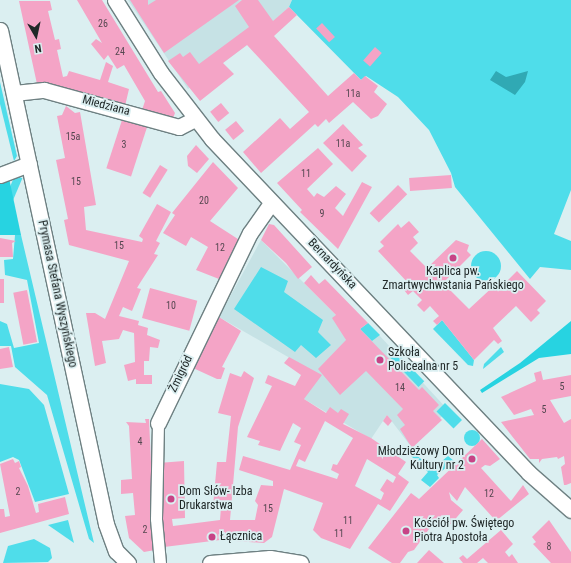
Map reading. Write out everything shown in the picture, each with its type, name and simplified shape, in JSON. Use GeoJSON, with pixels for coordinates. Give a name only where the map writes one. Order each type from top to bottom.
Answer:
{"type":"FeatureCollection","features":[{"type":"Feature","properties":{"kind":"street","name":"Bernardyńska"},"geometry":{"type":"LineString","coordinates":[[115,0],[160,73],[194,119],[271,203],[460,397],[529,473],[571,510]]}},
{"type":"Feature","properties":{"kind":"street","name":"Prymasa Stefana Wyszyńskiego"},"geometry":{"type":"LineString","coordinates":[[0,30],[105,519],[119,561]]}},
{"type":"Feature","properties":{"kind":"street","name":"Miedziana"},"geometry":{"type":"LineString","coordinates":[[14,94],[44,90],[179,126],[194,119]]}},
{"type":"Feature","properties":{"kind":"street"},"geometry":{"type":"LineString","coordinates":[[0,175],[29,164]]}},
{"type":"Feature","properties":{"kind":"street","name":"Żmigród"},"geometry":{"type":"LineString","coordinates":[[160,563],[156,519],[158,423],[250,233],[271,203]]}},
{"type":"Feature","properties":{"kind":"street"},"geometry":{"type":"LineString","coordinates":[[210,563],[270,558],[301,563]]}},
{"type":"Feature","properties":{"kind":"shaded area"},"geometry":{"type":"Polygon","coordinates":[[[128,0],[292,0],[289,7],[247,45],[188,89],[128,0]]]}},
{"type":"Feature","properties":{"kind":"shaded area"},"geometry":{"type":"Polygon","coordinates":[[[292,0],[571,0],[571,190],[554,234],[571,241],[571,270],[540,267],[530,279],[455,187],[451,173],[429,130],[398,97],[366,76],[361,80],[289,7],[292,0]]]}},
{"type":"Feature","properties":{"kind":"shaded area"},"geometry":{"type":"Polygon","coordinates":[[[496,71],[506,77],[528,71],[525,82],[515,95],[490,80],[496,71]]]}},
{"type":"Feature","properties":{"kind":"shaded area"},"geometry":{"type":"Polygon","coordinates":[[[0,82],[17,156],[14,161],[0,104],[0,82]]]}},
{"type":"Feature","properties":{"kind":"shaded area"},"geometry":{"type":"Polygon","coordinates":[[[15,175],[22,178],[0,231],[0,210],[15,175]]]}},
{"type":"Feature","properties":{"kind":"shaded area"},"geometry":{"type":"Polygon","coordinates":[[[9,178],[21,235],[0,235],[0,182],[9,178]]]}},
{"type":"Feature","properties":{"kind":"shaded area"},"geometry":{"type":"Polygon","coordinates":[[[15,235],[21,235],[94,543],[89,539],[47,395],[15,367],[11,346],[0,346],[0,321],[7,324],[14,348],[39,343],[27,280],[5,275],[4,260],[13,259],[15,235]]]}},
{"type":"Feature","properties":{"kind":"shaded area"},"geometry":{"type":"Polygon","coordinates":[[[261,240],[336,315],[346,340],[368,323],[448,410],[412,448],[387,415],[371,439],[304,399],[307,368],[219,317],[261,240]]]}},
{"type":"Feature","properties":{"kind":"shaded area"},"geometry":{"type":"Polygon","coordinates":[[[486,251],[497,255],[501,266],[497,277],[486,281],[475,277],[471,266],[475,255],[486,251]]]}},
{"type":"Feature","properties":{"kind":"shaded area"},"geometry":{"type":"Polygon","coordinates":[[[261,267],[288,281],[284,292],[323,320],[318,332],[331,345],[316,358],[301,345],[295,352],[234,309],[261,267]]]}},
{"type":"Feature","properties":{"kind":"shaded area"},"geometry":{"type":"Polygon","coordinates":[[[442,320],[474,360],[473,366],[468,365],[433,329],[442,320]]]}},
{"type":"Feature","properties":{"kind":"shaded area"},"geometry":{"type":"Polygon","coordinates":[[[571,321],[571,354],[539,358],[482,393],[480,390],[520,363],[571,321]]]}},
{"type":"Feature","properties":{"kind":"shaded area"},"geometry":{"type":"Polygon","coordinates":[[[368,323],[380,335],[372,341],[360,329],[368,323]]]}},
{"type":"Feature","properties":{"kind":"shaded area"},"geometry":{"type":"Polygon","coordinates":[[[501,347],[504,352],[483,369],[484,364],[501,347]]]}},
{"type":"Feature","properties":{"kind":"shaded area"},"geometry":{"type":"Polygon","coordinates":[[[393,349],[424,381],[419,387],[387,355],[393,349]]]}},
{"type":"Feature","properties":{"kind":"shaded area"},"geometry":{"type":"Polygon","coordinates":[[[0,384],[29,389],[44,405],[69,494],[35,502],[19,460],[13,457],[0,462],[0,384]]]}},
{"type":"Feature","properties":{"kind":"shaded area"},"geometry":{"type":"Polygon","coordinates":[[[445,403],[462,420],[453,428],[437,411],[445,403]]]}},
{"type":"Feature","properties":{"kind":"shaded area"},"geometry":{"type":"Polygon","coordinates":[[[469,430],[475,430],[480,435],[478,444],[475,446],[469,446],[464,441],[464,435],[469,430]]]}},
{"type":"Feature","properties":{"kind":"shaded area"},"geometry":{"type":"Polygon","coordinates":[[[414,453],[429,466],[436,466],[448,456],[454,461],[437,475],[439,478],[430,487],[421,480],[428,472],[411,456],[414,453]]]}},
{"type":"Feature","properties":{"kind":"shaded area"},"geometry":{"type":"Polygon","coordinates":[[[68,520],[74,543],[48,525],[68,520]]]}},
{"type":"Feature","properties":{"kind":"shaded area"},"geometry":{"type":"Polygon","coordinates":[[[34,539],[50,548],[52,558],[48,562],[3,563],[8,546],[34,539]]]}},
{"type":"Feature","properties":{"kind":"building"},"geometry":{"type":"Polygon","coordinates":[[[77,0],[102,0],[158,92],[161,91],[175,113],[172,121],[142,110],[145,101],[124,65],[117,69],[108,55],[104,60],[91,44],[96,39],[102,43],[77,0]]]}},
{"type":"Feature","properties":{"kind":"building"},"geometry":{"type":"Polygon","coordinates":[[[130,0],[148,0],[148,5],[156,0],[239,0],[164,53],[130,0]]]}},
{"type":"Feature","properties":{"kind":"building"},"geometry":{"type":"Polygon","coordinates":[[[242,0],[258,0],[273,21],[289,7],[297,15],[274,36],[328,96],[354,73],[361,80],[365,76],[378,86],[374,92],[387,104],[378,116],[371,119],[353,102],[329,123],[326,119],[318,127],[315,124],[261,173],[243,152],[280,118],[290,129],[309,112],[247,45],[223,63],[234,74],[200,101],[168,61],[180,53],[183,57],[190,52],[199,64],[249,27],[235,6],[242,0]]]}},
{"type":"Feature","properties":{"kind":"building"},"geometry":{"type":"Polygon","coordinates":[[[19,1],[50,1],[52,10],[48,11],[55,40],[59,39],[61,49],[57,50],[63,77],[67,76],[69,71],[100,80],[106,62],[113,66],[108,82],[129,89],[125,106],[37,84],[19,1]]]}},
{"type":"Feature","properties":{"kind":"building"},"geometry":{"type":"Polygon","coordinates":[[[322,23],[335,37],[329,42],[316,28],[322,23]]]}},
{"type":"Feature","properties":{"kind":"building"},"geometry":{"type":"Polygon","coordinates":[[[375,47],[382,53],[370,66],[363,61],[375,47]]]}},
{"type":"Feature","properties":{"kind":"building"},"geometry":{"type":"Polygon","coordinates":[[[221,103],[229,113],[218,122],[210,112],[221,103]]]}},
{"type":"Feature","properties":{"kind":"building"},"geometry":{"type":"Polygon","coordinates":[[[66,106],[75,113],[80,112],[96,205],[84,207],[86,230],[142,242],[143,239],[139,236],[157,204],[171,212],[156,241],[160,243],[154,254],[158,255],[137,288],[141,289],[132,311],[123,307],[119,316],[139,321],[138,325],[148,328],[147,335],[160,340],[158,348],[150,347],[149,361],[144,361],[144,375],[152,375],[152,384],[136,384],[136,379],[128,381],[124,365],[135,362],[134,333],[123,330],[119,339],[102,341],[106,363],[95,366],[86,313],[95,313],[105,319],[129,261],[69,245],[64,220],[68,219],[56,160],[65,158],[57,116],[62,115],[66,106]]]}},
{"type":"Feature","properties":{"kind":"building"},"geometry":{"type":"Polygon","coordinates":[[[123,117],[148,125],[131,176],[106,168],[123,117]]]}},
{"type":"Feature","properties":{"kind":"building"},"geometry":{"type":"Polygon","coordinates":[[[236,121],[244,131],[233,140],[225,130],[236,121]]]}},
{"type":"Feature","properties":{"kind":"building"},"geometry":{"type":"Polygon","coordinates":[[[343,124],[363,145],[358,148],[367,156],[352,172],[323,143],[343,124]]]}},
{"type":"Feature","properties":{"kind":"building"},"geometry":{"type":"Polygon","coordinates":[[[196,145],[209,159],[197,173],[188,166],[187,156],[196,145]]]}},
{"type":"Feature","properties":{"kind":"building"},"geometry":{"type":"Polygon","coordinates":[[[318,148],[333,164],[307,189],[314,197],[317,193],[324,197],[336,186],[346,194],[335,208],[343,216],[362,182],[372,187],[338,249],[300,212],[302,210],[277,183],[318,148]]]}},
{"type":"Feature","properties":{"kind":"building"},"geometry":{"type":"Polygon","coordinates":[[[213,162],[238,188],[210,221],[241,241],[219,279],[196,270],[208,247],[191,237],[186,246],[163,233],[175,215],[172,213],[213,162]]]}},
{"type":"Feature","properties":{"kind":"building"},"geometry":{"type":"Polygon","coordinates":[[[160,165],[168,170],[150,198],[143,193],[160,165]]]}},
{"type":"Feature","properties":{"kind":"building"},"geometry":{"type":"Polygon","coordinates":[[[451,175],[452,188],[410,191],[409,178],[451,175]]]}},
{"type":"Feature","properties":{"kind":"building"},"geometry":{"type":"Polygon","coordinates":[[[398,185],[407,194],[379,222],[370,213],[398,185]]]}},
{"type":"Feature","properties":{"kind":"building"},"geometry":{"type":"Polygon","coordinates":[[[409,221],[419,232],[413,237],[418,243],[410,251],[427,268],[456,240],[469,245],[467,251],[471,255],[443,283],[469,309],[497,283],[501,287],[517,271],[546,301],[537,310],[540,313],[531,322],[516,306],[493,328],[502,341],[498,344],[494,340],[474,360],[442,320],[437,325],[433,321],[439,316],[430,306],[424,312],[417,305],[422,300],[413,291],[408,295],[404,290],[410,285],[378,251],[384,246],[380,242],[398,224],[401,228],[409,221]]]}},
{"type":"Feature","properties":{"kind":"building"},"geometry":{"type":"Polygon","coordinates":[[[269,224],[274,225],[312,267],[298,279],[286,263],[261,240],[269,224]]]}},
{"type":"Feature","properties":{"kind":"building"},"geometry":{"type":"Polygon","coordinates":[[[0,238],[16,241],[12,243],[13,257],[0,257],[0,238]]]}},
{"type":"Feature","properties":{"kind":"building"},"geometry":{"type":"Polygon","coordinates":[[[311,275],[319,284],[325,279],[368,323],[360,329],[419,390],[422,387],[439,405],[433,411],[442,420],[412,448],[400,429],[405,425],[397,415],[403,409],[366,371],[340,395],[318,369],[346,340],[332,318],[336,315],[304,283],[311,275]]]}},
{"type":"Feature","properties":{"kind":"building"},"geometry":{"type":"Polygon","coordinates":[[[0,279],[4,279],[4,303],[0,303],[0,279]]]}},
{"type":"Feature","properties":{"kind":"building"},"geometry":{"type":"Polygon","coordinates":[[[150,288],[197,301],[189,331],[142,318],[150,288]]]}},
{"type":"Feature","properties":{"kind":"building"},"geometry":{"type":"Polygon","coordinates":[[[27,290],[37,342],[23,345],[13,293],[27,290]]]}},
{"type":"Feature","properties":{"kind":"building"},"geometry":{"type":"Polygon","coordinates":[[[219,317],[241,331],[222,367],[225,368],[221,379],[217,379],[193,368],[219,317]]]}},
{"type":"Feature","properties":{"kind":"building"},"geometry":{"type":"Polygon","coordinates":[[[9,347],[13,367],[0,369],[0,349],[9,347]]]}},
{"type":"Feature","properties":{"kind":"building"},"geometry":{"type":"Polygon","coordinates":[[[289,357],[322,375],[304,399],[326,413],[330,407],[338,413],[341,409],[349,414],[343,424],[371,438],[406,462],[398,474],[409,482],[390,511],[378,504],[350,549],[321,538],[313,530],[323,503],[284,489],[272,537],[264,543],[220,540],[164,547],[158,463],[184,461],[185,518],[172,519],[173,526],[220,520],[221,507],[213,506],[217,462],[226,462],[231,416],[218,413],[230,373],[241,377],[244,371],[254,378],[238,427],[230,520],[255,520],[258,505],[255,501],[261,485],[273,486],[273,481],[239,470],[243,456],[290,470],[301,445],[294,442],[301,428],[293,423],[280,451],[258,445],[260,441],[247,437],[272,386],[265,383],[268,375],[295,386],[301,375],[284,363],[289,357]],[[325,421],[305,462],[299,459],[296,466],[337,479],[339,474],[331,470],[333,464],[337,465],[353,438],[325,421]],[[367,459],[355,486],[381,500],[384,493],[380,490],[387,479],[393,483],[396,477],[367,459]]]}},
{"type":"Feature","properties":{"kind":"building"},"geometry":{"type":"Polygon","coordinates":[[[541,371],[543,380],[571,375],[571,396],[550,400],[564,423],[571,419],[571,483],[566,485],[564,485],[561,467],[565,464],[564,456],[558,459],[557,457],[542,459],[539,463],[539,459],[530,459],[501,422],[534,415],[531,409],[514,415],[501,397],[536,381],[534,373],[541,371]]]}},
{"type":"Feature","properties":{"kind":"building"},"geometry":{"type":"Polygon","coordinates":[[[387,415],[392,421],[388,426],[383,421],[387,415]]]}},
{"type":"Feature","properties":{"kind":"building"},"geometry":{"type":"Polygon","coordinates":[[[145,419],[149,419],[155,550],[144,552],[129,538],[125,516],[135,515],[133,493],[121,494],[121,480],[132,479],[129,426],[126,422],[146,423],[145,419]]]}},
{"type":"Feature","properties":{"kind":"building"},"geometry":{"type":"Polygon","coordinates":[[[482,439],[500,459],[490,466],[485,465],[481,468],[511,501],[523,485],[529,494],[496,521],[465,487],[457,501],[449,492],[451,500],[463,510],[451,524],[442,515],[434,522],[414,550],[408,552],[400,563],[392,563],[368,548],[411,493],[419,499],[482,439]]]}},
{"type":"Feature","properties":{"kind":"building"},"geometry":{"type":"Polygon","coordinates":[[[13,459],[15,463],[19,461],[21,467],[19,468],[28,486],[36,513],[39,512],[38,504],[65,497],[69,514],[0,533],[0,509],[4,509],[5,517],[10,516],[0,464],[13,459]]]}},
{"type":"Feature","properties":{"kind":"building"},"geometry":{"type":"Polygon","coordinates":[[[549,520],[571,552],[571,563],[551,563],[533,544],[536,542],[532,537],[549,520]]]}},
{"type":"Feature","properties":{"kind":"building"},"geometry":{"type":"Polygon","coordinates":[[[501,530],[513,544],[505,552],[509,557],[512,554],[518,563],[488,563],[483,558],[477,563],[463,563],[459,558],[463,555],[467,559],[501,530]]]}},
{"type":"Feature","properties":{"kind":"building"},"geometry":{"type":"Polygon","coordinates":[[[429,550],[444,563],[417,563],[429,550]]]}},
{"type":"Feature","properties":{"kind":"place","name":"Kaplica pw. Zmartwychwstania Pańskiego"},"geometry":{"type":"Point","coordinates":[453,258]}},
{"type":"Feature","properties":{"kind":"place","name":"Szkoła Policealna nr 5"},"geometry":{"type":"Point","coordinates":[380,360]}},
{"type":"Feature","properties":{"kind":"place","name":"Młodzieżowy Dom Kultury nr 2"},"geometry":{"type":"Point","coordinates":[472,459]}},
{"type":"Feature","properties":{"kind":"place","name":"Dom Słów- Izba Drukarstwa"},"geometry":{"type":"Point","coordinates":[171,499]}},
{"type":"Feature","properties":{"kind":"place","name":"Kościół pw. Świętego Piotra Apostoła"},"geometry":{"type":"Point","coordinates":[406,531]}},
{"type":"Feature","properties":{"kind":"place","name":"Łącznica"},"geometry":{"type":"Point","coordinates":[212,537]}}]}
